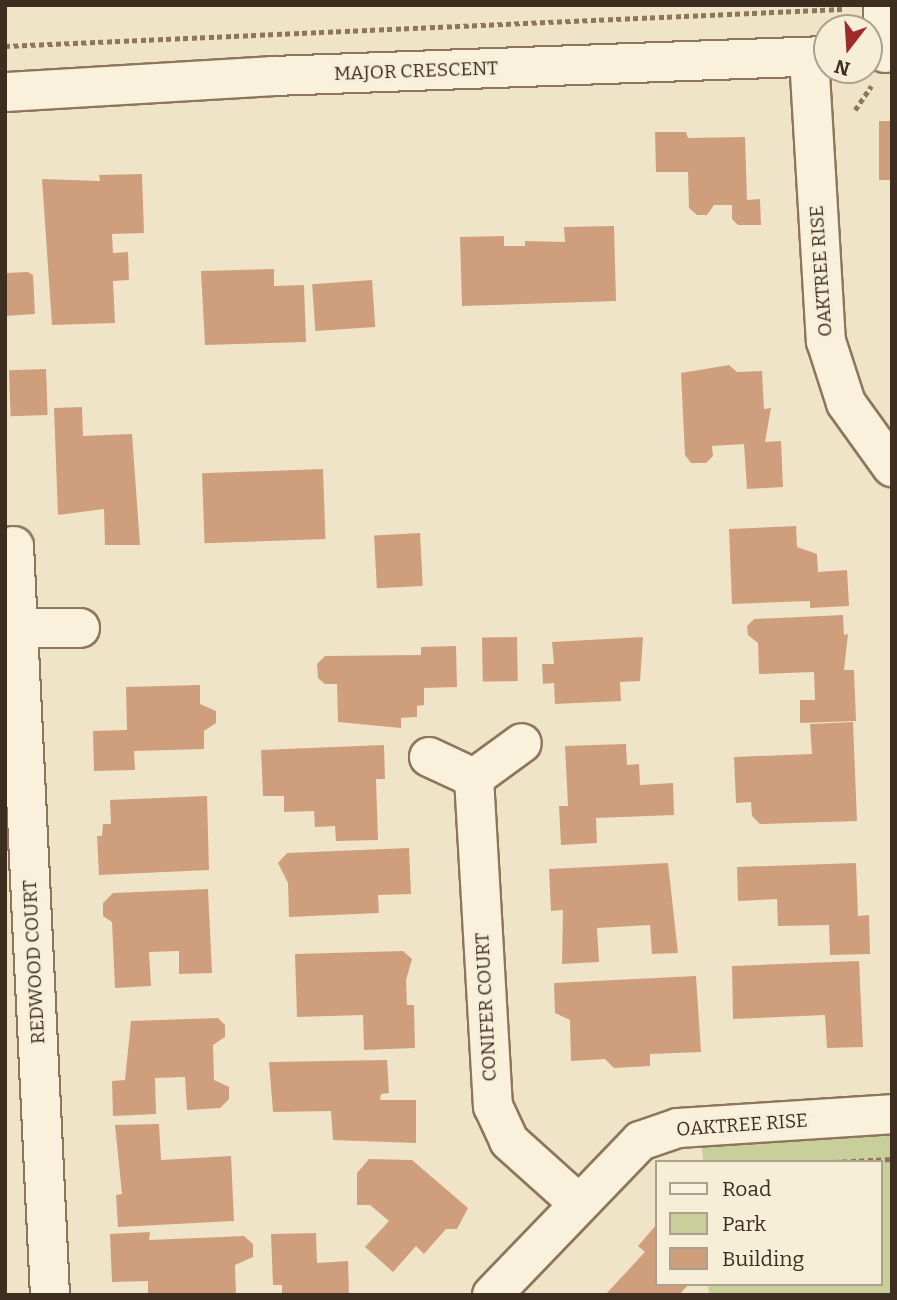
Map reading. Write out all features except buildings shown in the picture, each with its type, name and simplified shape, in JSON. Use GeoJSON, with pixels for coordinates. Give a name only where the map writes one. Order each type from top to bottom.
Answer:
{"type":"FeatureCollection","features":[{"type":"Feature","properties":{"kind":"street","name":"MAJOR CRESCENT"},"geometry":{"type":"LineString","coordinates":[[5,92],[273,76],[813,57]]}},
{"type":"Feature","properties":{"kind":"street","name":"OAKTREE RISE"},"geometry":{"type":"LineString","coordinates":[[819,84],[825,341],[846,403],[892,467]]}},
{"type":"Feature","properties":{"kind":"street","name":"REDWOOD COURT"},"geometry":{"type":"LineString","coordinates":[[15,547],[50,1295]]}},
{"type":"Feature","properties":{"kind":"street"},"geometry":{"type":"LineString","coordinates":[[18,628],[80,628]]}},
{"type":"Feature","properties":{"kind":"street"},"geometry":{"type":"LineString","coordinates":[[429,757],[474,778],[522,743]]}},
{"type":"Feature","properties":{"kind":"street","name":"CONIFER COURT"},"geometry":{"type":"LineString","coordinates":[[474,778],[493,1106],[509,1141],[577,1202]]}},
{"type":"Feature","properties":{"kind":"street","name":"OAKTREE RISE"},"geometry":{"type":"LineString","coordinates":[[492,1295],[624,1154],[661,1132],[892,1114]]}},
{"type":"Feature","properties":{"kind":"path"},"geometry":{"type":"LineString","coordinates":[[5,46],[869,7]]}},
{"type":"Feature","properties":{"kind":"path"},"geometry":{"type":"LineString","coordinates":[[855,121],[854,107],[873,84]]}},
{"type":"Feature","properties":{"kind":"path"},"geometry":{"type":"LineString","coordinates":[[863,1160],[892,1158]]}},
{"type":"Feature","properties":{"kind":"green space"},"geometry":{"type":"Polygon","coordinates":[[[892,1114],[892,1295],[709,1295],[708,1286],[883,1286],[883,1160],[703,1160],[701,1125],[892,1114]]]}}]}
